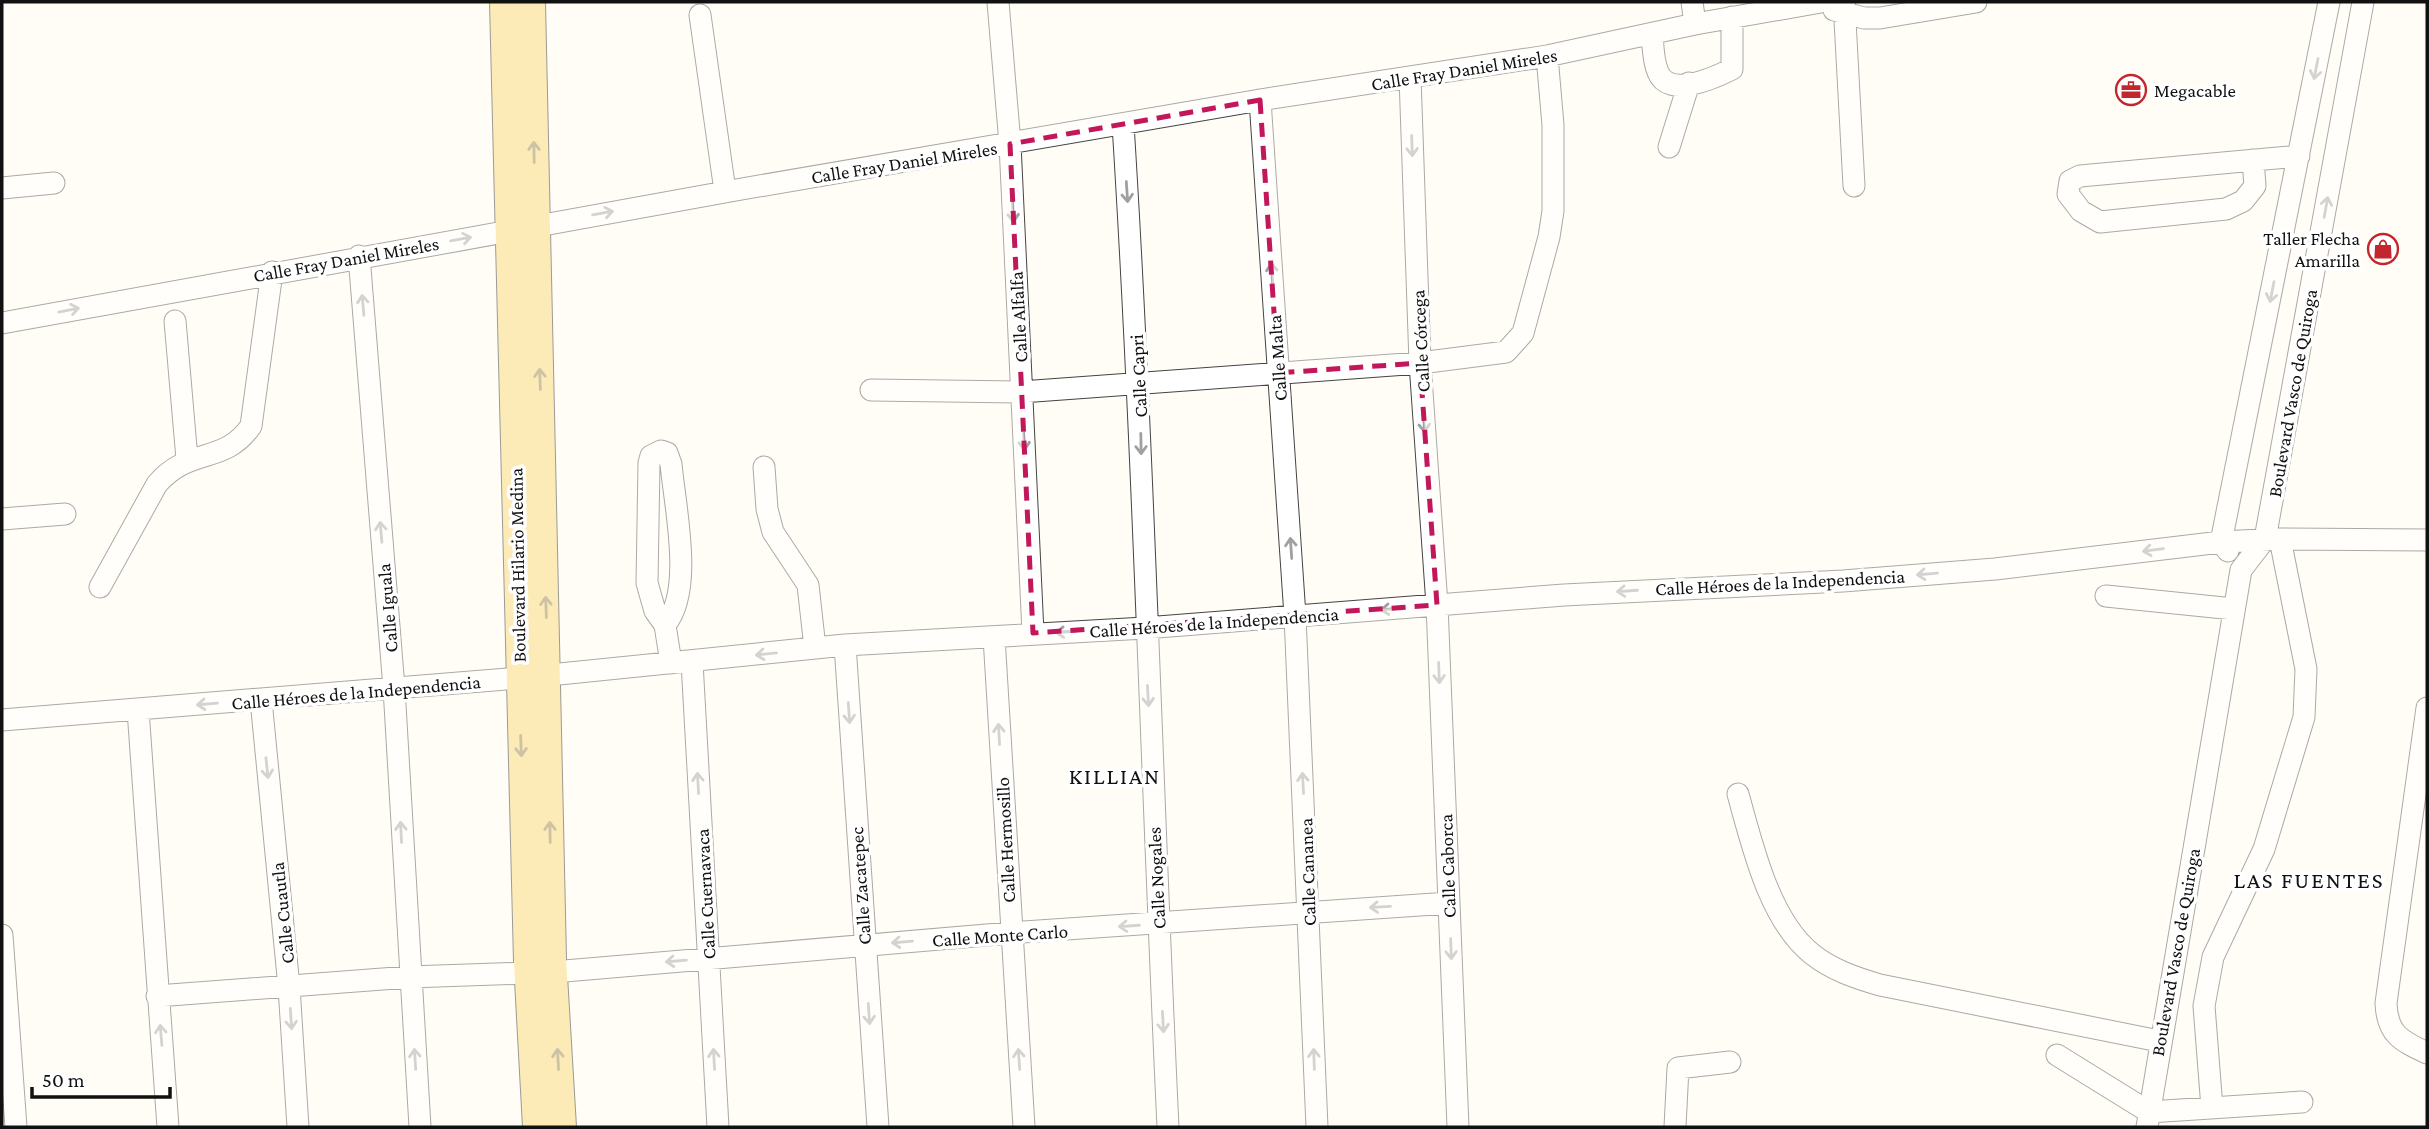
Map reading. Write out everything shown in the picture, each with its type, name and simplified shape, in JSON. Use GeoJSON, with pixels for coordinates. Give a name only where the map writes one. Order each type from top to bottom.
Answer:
{"type":"FeatureCollection","features":[{"type":"Feature","properties":{"kind":"main road","name":"Boulevard Hilario Medina"},"geometry":{"type":"LineString","coordinates":[[504,2],[522,228],[548,675],[537,1127]]}},
{"type":"Feature","properties":{"kind":"main road","name":"Boulevard Hilario Medina"},"geometry":{"type":"LineString","coordinates":[[531,2],[522,228],[520,678],[540,972],[562,1127]]}},
{"type":"Feature","properties":{"kind":"street","name":"Calle Alfalfa"},"geometry":{"type":"LineString","coordinates":[[998,2],[1010,144],[1033,633]]}},
{"type":"Feature","properties":{"kind":"street"},"geometry":{"type":"LineString","coordinates":[[1692,2],[1695,24]]}},
{"type":"Feature","properties":{"kind":"street","name":"Calle Fray Daniel Mireles"},"geometry":{"type":"LineString","coordinates":[[2,323],[725,191],[1260,100],[1547,56],[1695,24],[1814,3],[1844,7],[1880,18],[1976,2]]}},
{"type":"Feature","properties":{"kind":"street","name":"Boulevard Vasco de Quiroga"},"geometry":{"type":"LineString","coordinates":[[2221,542],[2329,2]]}},
{"type":"Feature","properties":{"kind":"street","name":"Boulevard Vasco de Quiroga"},"geometry":{"type":"LineString","coordinates":[[2148,1120],[2159,1041],[2241,570],[2272,539],[2363,2]]}},
{"type":"Feature","properties":{"kind":"street"},"geometry":{"type":"LineString","coordinates":[[1844,7],[1854,186]]}},
{"type":"Feature","properties":{"kind":"street"},"geometry":{"type":"LineString","coordinates":[[700,15],[725,191]]}},
{"type":"Feature","properties":{"kind":"street"},"geometry":{"type":"LineString","coordinates":[[1652,34],[1658,73],[1664,82],[1674,86],[1689,83],[1732,69],[1732,18]]}},
{"type":"Feature","properties":{"kind":"street"},"geometry":{"type":"LineString","coordinates":[[871,390],[1021,392],[1420,363],[1506,352],[1522,333],[1549,237],[1555,183],[1547,56]]}},
{"type":"Feature","properties":{"kind":"street","name":"Calle Córcega"},"geometry":{"type":"LineString","coordinates":[[1410,77],[1420,363],[1437,605]]}},
{"type":"Feature","properties":{"kind":"street"},"geometry":{"type":"LineString","coordinates":[[1669,147],[1689,83]]}},
{"type":"Feature","properties":{"kind":"street","name":"Calle Malta"},"geometry":{"type":"LineString","coordinates":[[1260,100],[1295,616]]}},
{"type":"Feature","properties":{"kind":"street","name":"Calle Capri"},"geometry":{"type":"LineString","coordinates":[[1123,124],[1139,382],[1145,628]]}},
{"type":"Feature","properties":{"kind":"street"},"geometry":{"type":"LineString","coordinates":[[2253,160],[2255,186],[2243,201],[2226,209],[2100,222],[2081,211],[2068,194],[2070,181],[2080,176],[2253,160],[2299,156]]}},
{"type":"Feature","properties":{"kind":"street"},"geometry":{"type":"LineString","coordinates":[[2,188],[54,183]]}},
{"type":"Feature","properties":{"kind":"street","name":"Calle Iguala"},"geometry":{"type":"LineString","coordinates":[[359,256],[394,688],[409,977],[420,1127]]}},
{"type":"Feature","properties":{"kind":"street"},"geometry":{"type":"LineString","coordinates":[[100,587],[157,484],[176,465],[187,459],[225,450],[240,443],[251,426],[272,272]]}},
{"type":"Feature","properties":{"kind":"street"},"geometry":{"type":"LineString","coordinates":[[174,321],[187,459]]}},
{"type":"Feature","properties":{"kind":"street","name":"Calle Cuernavaca"},"geometry":{"type":"LineString","coordinates":[[665,625],[674,611],[681,582],[671,464],[667,453],[661,451],[651,456],[649,463],[648,583],[655,611],[665,625],[681,662],[708,958],[718,1127]]}},
{"type":"Feature","properties":{"kind":"street"},"geometry":{"type":"LineString","coordinates":[[764,467],[767,509],[773,532],[808,585],[815,648]]}},
{"type":"Feature","properties":{"kind":"street"},"geometry":{"type":"LineString","coordinates":[[2,519],[65,514]]}},
{"type":"Feature","properties":{"kind":"street"},"geometry":{"type":"LineString","coordinates":[[2212,1108],[2204,1006],[2213,957],[2264,849],[2304,717],[2306,669],[2272,539]]}},
{"type":"Feature","properties":{"kind":"street","name":"Calle Héroes de la Independencia"},"geometry":{"type":"LineString","coordinates":[[2,720],[520,678],[845,645],[1145,628],[1564,595],[1884,578],[1995,569],[2221,542],[2272,539],[2427,540]]}},
{"type":"Feature","properties":{"kind":"street"},"geometry":{"type":"LineString","coordinates":[[2221,542],[2241,570]]}},
{"type":"Feature","properties":{"kind":"street"},"geometry":{"type":"LineString","coordinates":[[2106,596],[2234,609]]}},
{"type":"Feature","properties":{"kind":"street","name":"Calle Caborca"},"geometry":{"type":"LineString","coordinates":[[1437,605],[1458,1127]]}},
{"type":"Feature","properties":{"kind":"street","name":"Calle Cananea"},"geometry":{"type":"LineString","coordinates":[[1295,616],[1317,1127]]}},
{"type":"Feature","properties":{"kind":"street","name":"Calle Nogales"},"geometry":{"type":"LineString","coordinates":[[1145,628],[1168,1127]]}},
{"type":"Feature","properties":{"kind":"street","name":"Calle Hermosillo"},"geometry":{"type":"LineString","coordinates":[[994,637],[1010,933],[1024,1127]]}},
{"type":"Feature","properties":{"kind":"street","name":"Calle Zacatepec"},"geometry":{"type":"LineString","coordinates":[[845,645],[878,1127]]}},
{"type":"Feature","properties":{"kind":"street","name":"Calle Cuautla"},"geometry":{"type":"LineString","coordinates":[[261,700],[289,987],[298,1127]]}},
{"type":"Feature","properties":{"kind":"street"},"geometry":{"type":"LineString","coordinates":[[2427,708],[2420,808],[2385,1003],[2390,1030],[2399,1040],[2427,1053]]}},
{"type":"Feature","properties":{"kind":"street"},"geometry":{"type":"LineString","coordinates":[[138,710],[168,1127]]}},
{"type":"Feature","properties":{"kind":"street"},"geometry":{"type":"LineString","coordinates":[[1738,794],[1768,887],[1787,924],[1811,953],[1846,975],[1880,985],[2159,1041]]}},
{"type":"Feature","properties":{"kind":"street","name":"Calle Monte Carlo"},"geometry":{"type":"LineString","coordinates":[[157,996],[409,977],[540,972],[1010,933],[1449,903]]}},
{"type":"Feature","properties":{"kind":"street"},"geometry":{"type":"LineString","coordinates":[[2,935],[11,1120]]}},
{"type":"Feature","properties":{"kind":"street"},"geometry":{"type":"LineString","coordinates":[[2057,1055],[2148,1120],[2212,1108],[2302,1102]]}},
{"type":"Feature","properties":{"kind":"street"},"geometry":{"type":"LineString","coordinates":[[1675,1127],[1678,1069],[1730,1062]]}},
{"type":"Feature","properties":{"kind":"highlighted area"},"geometry":{"type":"Polygon","coordinates":[[[1260,100],[1278,373],[1420,363],[1437,605],[1033,633],[1010,144],[1260,100]]]}},
{"type":"Feature","properties":{"kind":"place","name":"Megacable"},"geometry":{"type":"Point","coordinates":[2131,90]}},
{"type":"Feature","properties":{"kind":"place","name":"Taller Flecha Amarilla"},"geometry":{"type":"Point","coordinates":[2383,249]}},
{"type":"Feature","properties":{"kind":"district","name":"KILLIAN"},"geometry":{"type":"Point","coordinates":[1115,776]}},
{"type":"Feature","properties":{"kind":"district","name":"LAS FUENTES"},"geometry":{"type":"Point","coordinates":[2309,880]}}]}
